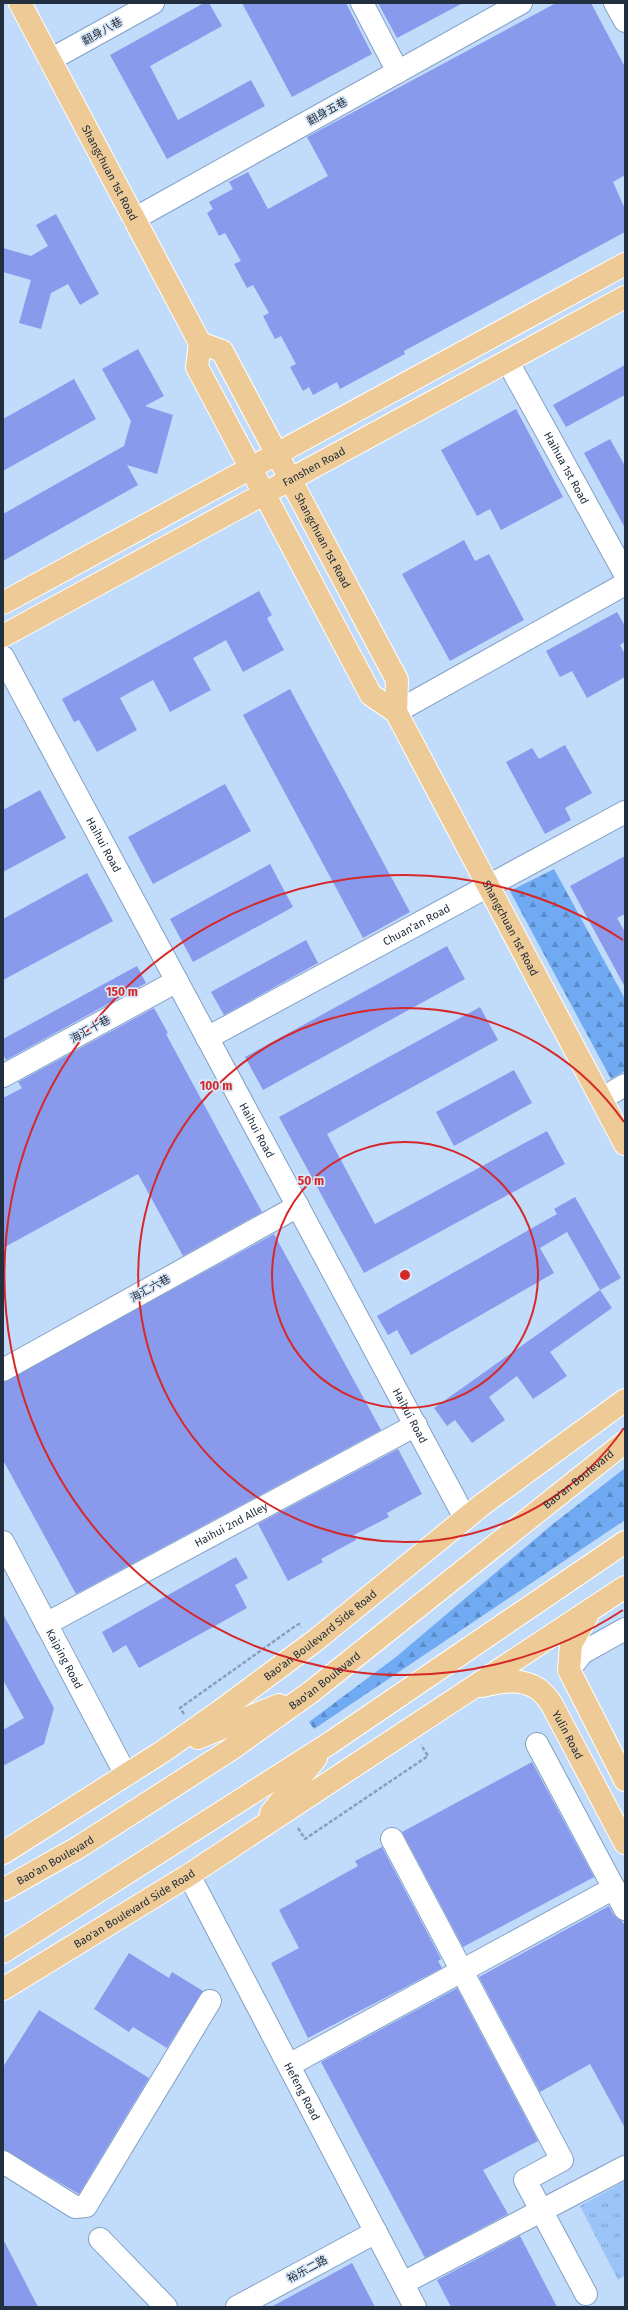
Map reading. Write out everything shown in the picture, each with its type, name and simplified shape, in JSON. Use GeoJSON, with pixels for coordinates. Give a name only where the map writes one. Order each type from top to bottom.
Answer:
{"type":"FeatureCollection","features":[{"type":"Feature","properties":{"kind":"main road","name":"Shangchuan 1st Road"},"geometry":{"type":"LineString","coordinates":[[20,3],[200,343],[197,367],[228,427],[371,695],[396,712],[625,1144]]}},
{"type":"Feature","properties":{"kind":"main road"},"geometry":{"type":"LineString","coordinates":[[3,603],[625,264]]}},
{"type":"Feature","properties":{"kind":"main road","name":"Fanshen Road"},"geometry":{"type":"LineString","coordinates":[[3,636],[625,297]]}},
{"type":"Feature","properties":{"kind":"main road","name":"Shangchuan 1st Road"},"geometry":{"type":"LineString","coordinates":[[200,343],[222,351],[256,414],[397,680],[396,712]]}},
{"type":"Feature","properties":{"kind":"main road"},"geometry":{"type":"LineString","coordinates":[[256,414],[271,428],[291,436],[305,435],[322,430]]}},
{"type":"Feature","properties":{"kind":"main road"},"geometry":{"type":"LineString","coordinates":[[206,493],[218,483],[227,472],[232,458],[232,443],[228,427]]}},
{"type":"Feature","properties":{"kind":"main road"},"geometry":{"type":"LineString","coordinates":[[313,522],[310,506],[310,491],[315,476],[341,453]]}},
{"type":"Feature","properties":{"kind":"main road"},"geometry":{"type":"LineString","coordinates":[[220,518],[236,513],[252,513],[267,518],[288,540]]}},
{"type":"Feature","properties":{"kind":"main road","name":"Bao'an Boulevard Side Road"},"geometry":{"type":"LineString","coordinates":[[3,1853],[162,1752],[316,1640],[465,1518],[625,1400]]}},
{"type":"Feature","properties":{"kind":"main road","name":"Bao'an Boulevard"},"geometry":{"type":"LineString","coordinates":[[3,1890],[79,1847],[223,1755],[311,1692],[625,1442]]}},
{"type":"Feature","properties":{"kind":"main road"},"geometry":{"type":"LineString","coordinates":[[3,1952],[330,1742],[625,1542]]}},
{"type":"Feature","properties":{"kind":"main road","name":"Bao'an Boulevard Side Road"},"geometry":{"type":"LineString","coordinates":[[3,1989],[189,1875],[625,1587]]}},
{"type":"Feature","properties":{"kind":"main road"},"geometry":{"type":"LineString","coordinates":[[590,1611],[574,1636],[569,1651],[568,1670],[625,1780]]}},
{"type":"Feature","properties":{"kind":"main road","name":"Yulin Road"},"geometry":{"type":"LineString","coordinates":[[472,1688],[505,1680],[538,1688],[551,1703],[625,1843]]}},
{"type":"Feature","properties":{"kind":"main road"},"geometry":{"type":"LineString","coordinates":[[162,1752],[311,1692]]}},
{"type":"Feature","properties":{"kind":"main road"},"geometry":{"type":"LineString","coordinates":[[256,1831],[330,1742]]}},
{"type":"Feature","properties":{"kind":"main road"},"geometry":{"type":"LineString","coordinates":[[3,1881],[34,1833]]}},
{"type":"Feature","properties":{"kind":"street","name":"翻身八巷"},"geometry":{"type":"LineString","coordinates":[[50,60],[153,3]]}},
{"type":"Feature","properties":{"kind":"street"},"geometry":{"type":"LineString","coordinates":[[362,3],[398,72]]}},
{"type":"Feature","properties":{"kind":"street","name":"翻身五巷"},"geometry":{"type":"LineString","coordinates":[[134,220],[521,3]]}},
{"type":"Feature","properties":{"kind":"street"},"geometry":{"type":"LineString","coordinates":[[615,3],[625,21]]}},
{"type":"Feature","properties":{"kind":"street","name":"Haihua 1st Road"},"geometry":{"type":"LineString","coordinates":[[508,362],[625,574]]}},
{"type":"Feature","properties":{"kind":"street"},"geometry":{"type":"LineString","coordinates":[[396,712],[625,584]]}},
{"type":"Feature","properties":{"kind":"street","name":"Haihui Road"},"geometry":{"type":"LineString","coordinates":[[3,657],[465,1518]]}},
{"type":"Feature","properties":{"kind":"street","name":"Chuan’an Road"},"geometry":{"type":"LineString","coordinates":[[207,1038],[625,812]]}},
{"type":"Feature","properties":{"kind":"street","name":"海汇十巷"},"geometry":{"type":"LineString","coordinates":[[3,1076],[177,981]]}},
{"type":"Feature","properties":{"kind":"street"},"geometry":{"type":"LineString","coordinates":[[601,1099],[625,1085]]}},
{"type":"Feature","properties":{"kind":"street","name":"海汇六巷"},"geometry":{"type":"LineString","coordinates":[[3,1370],[298,1206]]}},
{"type":"Feature","properties":{"kind":"street","name":"Haihui 2nd Alley"},"geometry":{"type":"LineString","coordinates":[[46,1624],[416,1425]]}},
{"type":"Feature","properties":{"kind":"street","name":"Kaiping Road"},"geometry":{"type":"LineString","coordinates":[[3,1542],[126,1775]]}},
{"type":"Feature","properties":{"kind":"street"},"geometry":{"type":"LineString","coordinates":[[568,1670],[582,1653],[625,1629]]}},
{"type":"Feature","properties":{"kind":"street"},"geometry":{"type":"LineString","coordinates":[[537,1744],[625,1909]]}},
{"type":"Feature","properties":{"kind":"street"},"geometry":{"type":"LineString","coordinates":[[392,1839],[562,2160],[525,2180],[586,2294]]}},
{"type":"Feature","properties":{"kind":"street","name":"Hefeng Road"},"geometry":{"type":"LineString","coordinates":[[189,1875],[415,2307]]}},
{"type":"Feature","properties":{"kind":"street"},"geometry":{"type":"LineString","coordinates":[[288,2065],[614,1888]]}},
{"type":"Feature","properties":{"kind":"street"},"geometry":{"type":"LineString","coordinates":[[3,2162],[74,2207],[86,2206],[210,2001]]}},
{"type":"Feature","properties":{"kind":"street"},"geometry":{"type":"LineString","coordinates":[[403,2283],[625,2167]]}},
{"type":"Feature","properties":{"kind":"street","name":"裕乐二路"},"geometry":{"type":"LineString","coordinates":[[237,2307],[376,2232]]}},
{"type":"Feature","properties":{"kind":"street"},"geometry":{"type":"LineString","coordinates":[[100,2239],[166,2307]]}},
{"type":"Feature","properties":{"kind":"path"},"geometry":{"type":"LineString","coordinates":[[187,1703],[294,1627]]}},
{"type":"Feature","properties":{"kind":"path"},"geometry":{"type":"LineString","coordinates":[[298,1828],[305,1839],[428,1756],[421,1745]]}},
{"type":"Feature","properties":{"kind":"green space"},"geometry":{"type":"Polygon","coordinates":[[[554,869],[625,999],[625,1071],[611,1079],[510,891],[554,869]]]}},
{"type":"Feature","properties":{"kind":"green space"},"geometry":{"type":"Polygon","coordinates":[[[625,1468],[625,1520],[314,1729],[309,1722],[396,1657],[553,1524],[625,1468]]]}},
{"type":"Feature","properties":{"kind":"green space"},"geometry":{"type":"Polygon","coordinates":[[[625,2181],[625,2276],[618,2280],[580,2206],[625,2181]]]}},
{"type":"Feature","properties":{"kind":"building"},"geometry":{"type":"Polygon","coordinates":[[[204,3],[209,3],[222,26],[150,66],[178,120],[251,80],[265,106],[167,159],[110,55],[204,3]]]}},
{"type":"Feature","properties":{"kind":"building"},"geometry":{"type":"Polygon","coordinates":[[[242,3],[346,3],[372,54],[292,97],[242,3]]]}},
{"type":"Feature","properties":{"kind":"building"},"geometry":{"type":"Polygon","coordinates":[[[378,3],[463,3],[397,38],[378,3]]]}},
{"type":"Feature","properties":{"kind":"building"},"geometry":{"type":"Polygon","coordinates":[[[556,3],[591,3],[625,67],[625,175],[613,182],[625,209],[625,232],[404,351],[405,354],[340,389],[337,382],[313,395],[309,387],[303,391],[290,367],[296,364],[281,336],[275,339],[263,316],[269,313],[253,285],[247,288],[234,264],[241,261],[225,233],[219,236],[207,213],[213,209],[209,202],[233,189],[229,182],[248,172],[268,209],[328,176],[307,137],[556,3]]]}},
{"type":"Feature","properties":{"kind":"building"},"geometry":{"type":"Polygon","coordinates":[[[56,214],[99,294],[80,305],[68,284],[51,293],[41,329],[19,323],[31,280],[3,272],[3,248],[31,256],[48,246],[36,225],[56,214]]]}},
{"type":"Feature","properties":{"kind":"building"},"geometry":{"type":"Polygon","coordinates":[[[138,349],[164,396],[145,406],[173,415],[157,474],[127,465],[138,485],[3,561],[3,514],[124,446],[131,421],[102,369],[138,349]]]}},
{"type":"Feature","properties":{"kind":"building"},"geometry":{"type":"Polygon","coordinates":[[[625,365],[625,395],[566,427],[553,405],[625,365]]]}},
{"type":"Feature","properties":{"kind":"building"},"geometry":{"type":"Polygon","coordinates":[[[74,379],[96,419],[3,471],[3,419],[74,379]]]}},
{"type":"Feature","properties":{"kind":"building"},"geometry":{"type":"Polygon","coordinates":[[[516,409],[563,497],[501,530],[490,509],[477,516],[441,450],[516,409]]]}},
{"type":"Feature","properties":{"kind":"building"},"geometry":{"type":"Polygon","coordinates":[[[610,439],[625,466],[625,528],[584,453],[610,439]]]}},
{"type":"Feature","properties":{"kind":"building"},"geometry":{"type":"Polygon","coordinates":[[[464,540],[475,561],[489,554],[524,620],[450,661],[402,574],[464,540]]]}},
{"type":"Feature","properties":{"kind":"building"},"geometry":{"type":"Polygon","coordinates":[[[259,591],[272,615],[267,618],[284,650],[243,672],[226,640],[193,658],[211,690],[170,712],[153,680],[136,689],[120,698],[137,730],[97,752],[79,720],[74,722],[62,699],[259,591]]]}},
{"type":"Feature","properties":{"kind":"building"},"geometry":{"type":"Polygon","coordinates":[[[617,612],[625,626],[625,642],[620,645],[625,654],[625,677],[587,698],[572,671],[560,677],[546,651],[617,612]]]}},
{"type":"Feature","properties":{"kind":"building"},"geometry":{"type":"Polygon","coordinates":[[[290,689],[410,912],[363,938],[243,715],[290,689]]]}},
{"type":"Feature","properties":{"kind":"building"},"geometry":{"type":"Polygon","coordinates":[[[565,745],[592,793],[565,808],[571,820],[545,834],[506,762],[532,748],[539,759],[565,745]]]}},
{"type":"Feature","properties":{"kind":"building"},"geometry":{"type":"Polygon","coordinates":[[[225,784],[251,831],[153,884],[128,837],[225,784]]]}},
{"type":"Feature","properties":{"kind":"building"},"geometry":{"type":"Polygon","coordinates":[[[40,790],[66,838],[3,872],[3,810],[40,790]]]}},
{"type":"Feature","properties":{"kind":"building"},"geometry":{"type":"Polygon","coordinates":[[[625,856],[625,914],[617,918],[625,932],[625,987],[570,886],[625,856]]]}},
{"type":"Feature","properties":{"kind":"building"},"geometry":{"type":"Polygon","coordinates":[[[270,864],[293,907],[193,962],[170,919],[270,864]]]}},
{"type":"Feature","properties":{"kind":"building"},"geometry":{"type":"Polygon","coordinates":[[[87,873],[113,921],[3,980],[3,919],[87,873]]]}},
{"type":"Feature","properties":{"kind":"building"},"geometry":{"type":"Polygon","coordinates":[[[306,940],[318,963],[224,1015],[211,992],[306,940]]]}},
{"type":"Feature","properties":{"kind":"building"},"geometry":{"type":"Polygon","coordinates":[[[447,946],[465,979],[263,1090],[245,1057],[447,946]]]}},
{"type":"Feature","properties":{"kind":"building"},"geometry":{"type":"Polygon","coordinates":[[[137,966],[146,983],[6,1060],[3,1054],[3,1039],[137,966]]]}},
{"type":"Feature","properties":{"kind":"building"},"geometry":{"type":"Polygon","coordinates":[[[480,1007],[498,1040],[327,1134],[375,1224],[547,1131],[565,1164],[364,1273],[279,1117],[480,1007]]]}},
{"type":"Feature","properties":{"kind":"building"},"geometry":{"type":"Polygon","coordinates":[[[154,1008],[168,1033],[166,1034],[262,1212],[183,1256],[138,1174],[3,1248],[3,1098],[22,1088],[18,1082],[154,1008]]]}},
{"type":"Feature","properties":{"kind":"building"},"geometry":{"type":"Polygon","coordinates":[[[514,1070],[532,1103],[454,1146],[436,1112],[514,1070]]]}},
{"type":"Feature","properties":{"kind":"building"},"geometry":{"type":"Polygon","coordinates":[[[575,1197],[621,1278],[600,1290],[567,1232],[540,1248],[554,1273],[411,1355],[397,1330],[388,1335],[377,1316],[557,1214],[554,1209],[575,1197]]]}},
{"type":"Feature","properties":{"kind":"building"},"geometry":{"type":"Polygon","coordinates":[[[274,1234],[381,1430],[76,1594],[3,1460],[3,1382],[274,1234]]]}},
{"type":"Feature","properties":{"kind":"building"},"geometry":{"type":"Polygon","coordinates":[[[600,1290],[612,1308],[550,1352],[567,1376],[533,1399],[517,1376],[489,1397],[505,1420],[472,1443],[455,1420],[447,1426],[434,1408],[600,1290]]]}},
{"type":"Feature","properties":{"kind":"building"},"geometry":{"type":"Polygon","coordinates":[[[398,1449],[422,1494],[387,1513],[389,1517],[354,1535],[356,1540],[321,1559],[323,1562],[288,1581],[258,1524],[398,1449]]]}},
{"type":"Feature","properties":{"kind":"building"},"geometry":{"type":"Polygon","coordinates":[[[236,1557],[248,1578],[235,1585],[247,1608],[139,1668],[126,1645],[113,1653],[102,1632],[236,1557]]]}},
{"type":"Feature","properties":{"kind":"building"},"geometry":{"type":"Polygon","coordinates":[[[3,1614],[54,1708],[44,1744],[3,1766],[3,1730],[24,1718],[3,1680],[3,1614]]]}},
{"type":"Feature","properties":{"kind":"building"},"geometry":{"type":"Polygon","coordinates":[[[532,1762],[594,1877],[463,1947],[402,1832],[532,1762]]]}},
{"type":"Feature","properties":{"kind":"building"},"geometry":{"type":"Polygon","coordinates":[[[382,1847],[441,1959],[438,1961],[442,1968],[308,2038],[271,1963],[299,1948],[279,1910],[358,1866],[355,1861],[382,1847]]]}},
{"type":"Feature","properties":{"kind":"building"},"geometry":{"type":"Polygon","coordinates":[[[609,1906],[614,1915],[622,1921],[625,1926],[625,2128],[590,2064],[540,2092],[479,1977],[609,1906]]]}},
{"type":"Feature","properties":{"kind":"building"},"geometry":{"type":"Polygon","coordinates":[[[129,1953],[169,1978],[172,1972],[203,1991],[167,2048],[133,2027],[129,2032],[94,2009],[129,1953]]]}},
{"type":"Feature","properties":{"kind":"building"},"geometry":{"type":"Polygon","coordinates":[[[457,1988],[538,2141],[483,2170],[508,2214],[425,2258],[321,2062],[457,1988]]]}},
{"type":"Feature","properties":{"kind":"building"},"geometry":{"type":"Polygon","coordinates":[[[39,2010],[149,2078],[79,2194],[3,2149],[3,2067],[39,2010]]]}},
{"type":"Feature","properties":{"kind":"building"},"geometry":{"type":"Polygon","coordinates":[[[520,2236],[557,2307],[451,2307],[437,2280],[520,2236]]]}},
{"type":"Feature","properties":{"kind":"building"},"geometry":{"type":"Polygon","coordinates":[[[3,2239],[38,2307],[3,2307],[3,2239]]]}},
{"type":"Feature","properties":{"kind":"building"},"geometry":{"type":"Polygon","coordinates":[[[352,2263],[375,2307],[271,2307],[321,2280],[352,2263]]]}}]}
